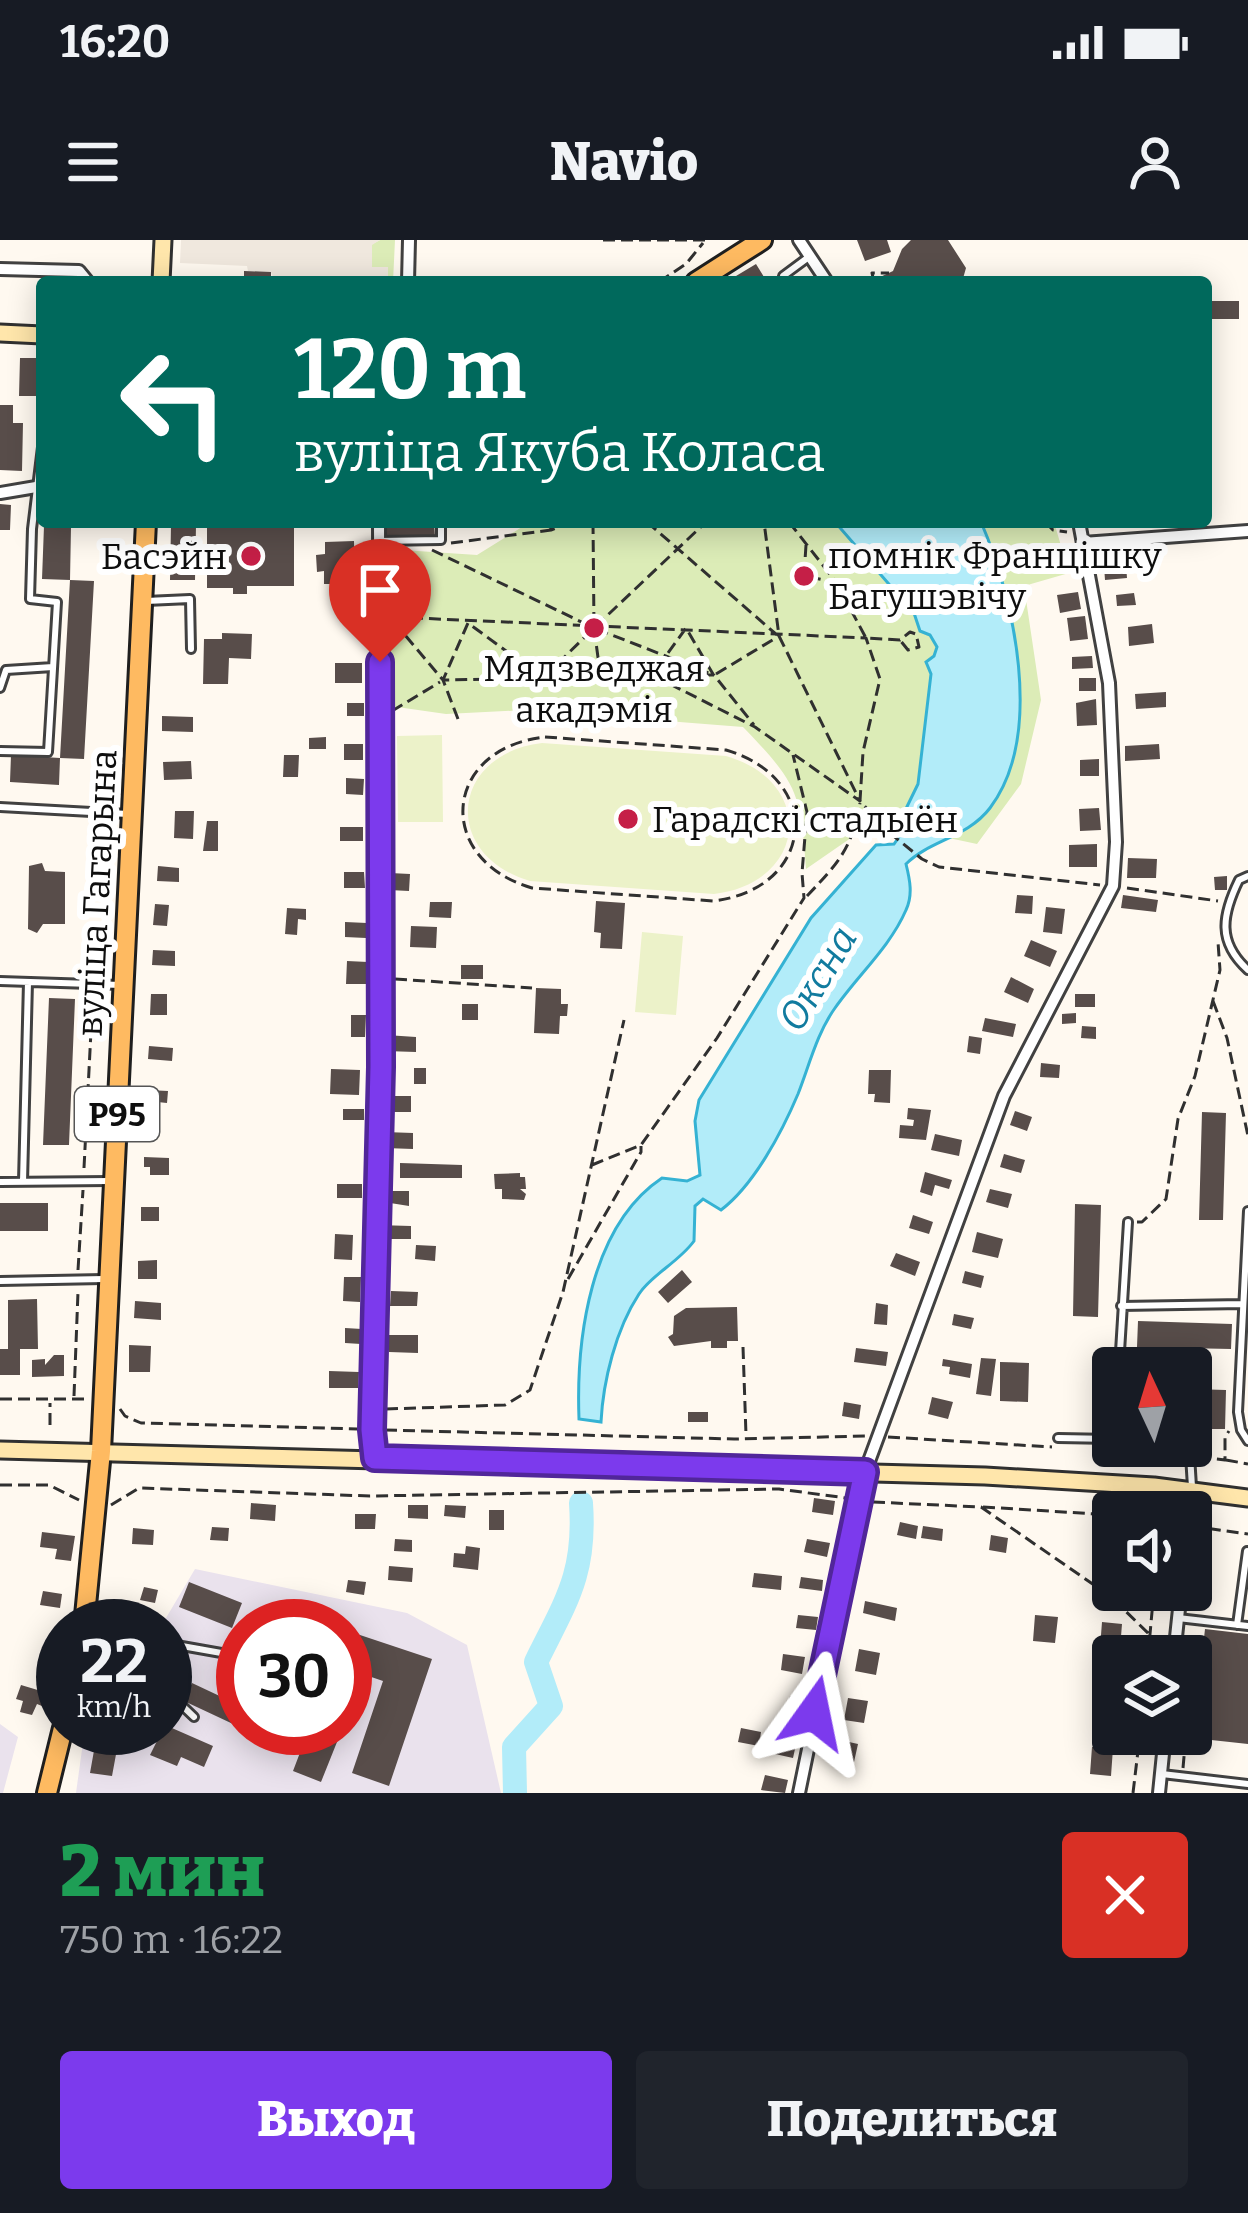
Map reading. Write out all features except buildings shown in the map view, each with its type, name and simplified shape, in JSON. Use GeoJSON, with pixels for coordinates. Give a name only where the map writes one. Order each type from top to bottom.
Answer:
{"type":"FeatureCollection","features":[{"type":"Feature","properties":{"kind":"main road"},"geometry":{"type":"LineString","coordinates":[[161,276],[163,240]]}},
{"type":"Feature","properties":{"kind":"main road"},"geometry":{"type":"LineString","coordinates":[[705,276],[762,240]]}},
{"type":"Feature","properties":{"kind":"main road"},"geometry":{"type":"LineString","coordinates":[[0,333],[36,335]]}},
{"type":"Feature","properties":{"kind":"main road","name":"вуліца Гагарына"},"geometry":{"type":"LineString","coordinates":[[86,1599],[104,1400],[146,528]]}},
{"type":"Feature","properties":{"kind":"main road"},"geometry":{"type":"LineString","coordinates":[[0,1450],[985,1476],[1248,1498]]}},
{"type":"Feature","properties":{"kind":"main road"},"geometry":{"type":"LineString","coordinates":[[47,1793],[56,1755]]}},
{"type":"Feature","properties":{"kind":"street"},"geometry":{"type":"LineString","coordinates":[[408,276],[409,240]]}},
{"type":"Feature","properties":{"kind":"street"},"geometry":{"type":"LineString","coordinates":[[800,240],[823,276]]}},
{"type":"Feature","properties":{"kind":"street"},"geometry":{"type":"LineString","coordinates":[[0,269],[79,272],[83,276]]}},
{"type":"Feature","properties":{"kind":"street"},"geometry":{"type":"LineString","coordinates":[[0,493],[36,488]]}},
{"type":"Feature","properties":{"kind":"street"},"geometry":{"type":"LineString","coordinates":[[375,1458],[381,978],[379,528]]}},
{"type":"Feature","properties":{"kind":"street"},"geometry":{"type":"LineString","coordinates":[[799,1793],[865,1472],[1004,1096],[1113,886],[1116,842],[1109,683],[1080,528]]}},
{"type":"Feature","properties":{"kind":"street"},"geometry":{"type":"LineString","coordinates":[[1083,543],[1248,531]]}},
{"type":"Feature","properties":{"kind":"street"},"geometry":{"type":"LineString","coordinates":[[1176,1635],[1179,1611]]}},
{"type":"Feature","properties":{"kind":"street"},"geometry":{"type":"LineString","coordinates":[[1159,1793],[1163,1755]]}},
{"type":"Feature","properties":{"kind":"lane"},"geometry":{"type":"LineString","coordinates":[[783,276],[810,256]]}},
{"type":"Feature","properties":{"kind":"lane"},"geometry":{"type":"LineString","coordinates":[[0,750],[48,752],[57,602],[30,599],[36,525]]}},
{"type":"Feature","properties":{"kind":"lane"},"geometry":{"type":"LineString","coordinates":[[379,542],[441,541],[441,528]]}},
{"type":"Feature","properties":{"kind":"lane"},"geometry":{"type":"LineString","coordinates":[[142,601],[190,599],[190,649]]}},
{"type":"Feature","properties":{"kind":"lane"},"geometry":{"type":"LineString","coordinates":[[0,688],[6,670],[53,667]]}},
{"type":"Feature","properties":{"kind":"lane"},"geometry":{"type":"LineString","coordinates":[[0,807],[133,815]]}},
{"type":"Feature","properties":{"kind":"lane"},"geometry":{"type":"LineString","coordinates":[[1248,876],[1239,880],[1226,906],[1225,923],[1231,955],[1248,970]]}},
{"type":"Feature","properties":{"kind":"lane"},"geometry":{"type":"LineString","coordinates":[[0,981],[124,985]]}},
{"type":"Feature","properties":{"kind":"lane"},"geometry":{"type":"LineString","coordinates":[[22,1182],[28,982]]}},
{"type":"Feature","properties":{"kind":"lane"},"geometry":{"type":"LineString","coordinates":[[0,1182],[114,1181]]}},
{"type":"Feature","properties":{"kind":"lane"},"geometry":{"type":"LineString","coordinates":[[1248,1211],[1238,1412],[1240,1430],[1248,1441]]}},
{"type":"Feature","properties":{"kind":"lane"},"geometry":{"type":"LineString","coordinates":[[1119,1347],[1128,1222]]}},
{"type":"Feature","properties":{"kind":"lane"},"geometry":{"type":"LineString","coordinates":[[0,1281],[110,1279]]}},
{"type":"Feature","properties":{"kind":"lane"},"geometry":{"type":"LineString","coordinates":[[1120,1306],[1243,1304]]}},
{"type":"Feature","properties":{"kind":"lane"},"geometry":{"type":"LineString","coordinates":[[1059,1443],[1092,1440]]}},
{"type":"Feature","properties":{"kind":"lane"},"geometry":{"type":"LineString","coordinates":[[1191,1467],[1192,1490]]}},
{"type":"Feature","properties":{"kind":"lane"},"geometry":{"type":"LineString","coordinates":[[1237,1625],[1247,1551]]}},
{"type":"Feature","properties":{"kind":"lane"},"geometry":{"type":"LineString","coordinates":[[1178,1618],[1248,1626]]}},
{"type":"Feature","properties":{"kind":"lane"},"geometry":{"type":"LineString","coordinates":[[1161,1774],[1248,1784]]}},
{"type":"Feature","properties":{"kind":"path"},"geometry":{"type":"LineString","coordinates":[[603,240],[702,241]]}},
{"type":"Feature","properties":{"kind":"path"},"geometry":{"type":"LineString","coordinates":[[668,276],[686,264],[702,241]]}},
{"type":"Feature","properties":{"kind":"path"},"geometry":{"type":"LineString","coordinates":[[873,276],[889,273]]}},
{"type":"Feature","properties":{"kind":"path"},"geometry":{"type":"LineString","coordinates":[[556,528],[424,547],[582,625],[587,635],[595,637]]}},
{"type":"Feature","properties":{"kind":"path"},"geometry":{"type":"LineString","coordinates":[[593,528],[600,674]]}},
{"type":"Feature","properties":{"kind":"path"},"geometry":{"type":"LineString","coordinates":[[654,528],[779,636]]}},
{"type":"Feature","properties":{"kind":"path"},"geometry":{"type":"LineString","coordinates":[[543,678],[700,528]]}},
{"type":"Feature","properties":{"kind":"path"},"geometry":{"type":"LineString","coordinates":[[765,528],[779,636],[860,801]]}},
{"type":"Feature","properties":{"kind":"path"},"geometry":{"type":"LineString","coordinates":[[591,1166],[640,1145],[693,1075],[804,898],[844,856],[856,828],[863,752],[880,679],[866,638],[836,582],[795,528]]}},
{"type":"Feature","properties":{"kind":"path"},"geometry":{"type":"LineString","coordinates":[[1051,528],[1064,530],[1083,543]]}},
{"type":"Feature","properties":{"kind":"path"},"geometry":{"type":"LineString","coordinates":[[806,543],[804,576],[836,582]]}},
{"type":"Feature","properties":{"kind":"path"},"geometry":{"type":"LineString","coordinates":[[388,605],[394,608],[393,619],[443,680],[458,719]]}},
{"type":"Feature","properties":{"kind":"path"},"geometry":{"type":"LineString","coordinates":[[393,619],[900,640]]}},
{"type":"Feature","properties":{"kind":"path"},"geometry":{"type":"LineString","coordinates":[[468,623],[543,678]]}},
{"type":"Feature","properties":{"kind":"path"},"geometry":{"type":"LineString","coordinates":[[443,680],[468,623]]}},
{"type":"Feature","properties":{"kind":"path"},"geometry":{"type":"LineString","coordinates":[[598,626],[714,675]]}},
{"type":"Feature","properties":{"kind":"path"},"geometry":{"type":"LineString","coordinates":[[652,674],[686,628]]}},
{"type":"Feature","properties":{"kind":"path"},"geometry":{"type":"LineString","coordinates":[[686,628],[714,675],[755,727]]}},
{"type":"Feature","properties":{"kind":"path"},"geometry":{"type":"LineString","coordinates":[[391,712],[443,680],[714,675],[779,636]]}},
{"type":"Feature","properties":{"kind":"path"},"geometry":{"type":"LineString","coordinates":[[652,674],[755,727],[860,801],[922,859],[940,867],[1215,898],[1226,906]]}},
{"type":"Feature","properties":{"kind":"path"},"geometry":{"type":"LineString","coordinates":[[545,737],[726,750],[754,758],[777,776],[792,802],[795,832],[787,860],[768,883],[742,897],[713,901],[532,888],[504,880],[481,861],[466,836],[463,806],[471,778],[490,755],[516,741],[545,737]]}},
{"type":"Feature","properties":{"kind":"path"},"geometry":{"type":"LineString","coordinates":[[793,753],[807,812],[804,898]]}},
{"type":"Feature","properties":{"kind":"path"},"geometry":{"type":"LineString","coordinates":[[1128,1222],[1142,1222],[1166,1199],[1178,1119],[1195,1076],[1220,970],[1216,922]]}},
{"type":"Feature","properties":{"kind":"path"},"geometry":{"type":"LineString","coordinates":[[381,978],[532,988]]}},
{"type":"Feature","properties":{"kind":"path"},"geometry":{"type":"LineString","coordinates":[[1212,1000],[1227,1038],[1248,1136]]}},
{"type":"Feature","properties":{"kind":"path"},"geometry":{"type":"LineString","coordinates":[[373,1409],[505,1405],[530,1390],[564,1287],[623,1020]]}},
{"type":"Feature","properties":{"kind":"path"},"geometry":{"type":"LineString","coordinates":[[564,1287],[641,1152],[640,1145]]}},
{"type":"Feature","properties":{"kind":"path"},"geometry":{"type":"LineString","coordinates":[[743,1347],[746,1438]]}},
{"type":"Feature","properties":{"kind":"path"},"geometry":{"type":"LineString","coordinates":[[0,1399],[115,1401],[124,1416],[141,1426],[746,1438],[878,1436],[1059,1443]]}},
{"type":"Feature","properties":{"kind":"path"},"geometry":{"type":"LineString","coordinates":[[50,1400],[50,1425]]}},
{"type":"Feature","properties":{"kind":"path"},"geometry":{"type":"LineString","coordinates":[[1226,1460],[1225,1437],[1238,1412]]}},
{"type":"Feature","properties":{"kind":"path"},"geometry":{"type":"LineString","coordinates":[[1212,1458],[1248,1464]]}},
{"type":"Feature","properties":{"kind":"path"},"geometry":{"type":"LineString","coordinates":[[49,1476],[50,1485]]}},
{"type":"Feature","properties":{"kind":"path"},"geometry":{"type":"LineString","coordinates":[[139,1488],[140,1480]]}},
{"type":"Feature","properties":{"kind":"path"},"geometry":{"type":"LineString","coordinates":[[0,1485],[50,1485],[85,1503],[112,1505],[139,1488],[370,1496],[779,1489],[859,1500],[1092,1513]]}},
{"type":"Feature","properties":{"kind":"path"},"geometry":{"type":"LineString","coordinates":[[981,1507],[1110,1596],[1150,1635]]}},
{"type":"Feature","properties":{"kind":"path"},"geometry":{"type":"LineString","coordinates":[[1212,1529],[1248,1534]]}},
{"type":"Feature","properties":{"kind":"path"},"geometry":{"type":"LineString","coordinates":[[1150,1635],[1152,1611]]}},
{"type":"Feature","properties":{"kind":"path"},"geometry":{"type":"LineString","coordinates":[[1196,1635],[1199,1611]]}},
{"type":"Feature","properties":{"kind":"path"},"geometry":{"type":"LineString","coordinates":[[1133,1793],[1138,1755]]}},
{"type":"Feature","properties":{"kind":"path"},"geometry":{"type":"LineString","coordinates":[[1182,1776],[1184,1755]]}},
{"type":"Feature","properties":{"kind":"shaded area"},"geometry":{"type":"Polygon","coordinates":[[[181,240],[380,240],[372,245],[372,267],[388,267],[388,276],[273,276],[271,272],[248,271],[247,266],[180,263],[181,240]]]}},
{"type":"Feature","properties":{"kind":"shaded area"},"geometry":{"type":"Polygon","coordinates":[[[195,1569],[340,1599],[216,1599],[216,1755],[372,1755],[372,1606],[407,1613],[467,1645],[501,1793],[76,1793],[81,1755],[192,1755],[192,1599],[177,1599],[195,1569]]]}},
{"type":"Feature","properties":{"kind":"shaded area"},"geometry":{"type":"Polygon","coordinates":[[[0,1724],[18,1737],[3,1793],[0,1793],[0,1724]]]}},
{"type":"Feature","properties":{"kind":"green space"},"geometry":{"type":"Polygon","coordinates":[[[395,240],[393,276],[388,276],[388,268],[372,267],[372,244],[395,240]]]}},
{"type":"Feature","properties":{"kind":"green space"},"geometry":{"type":"Polygon","coordinates":[[[520,528],[1056,528],[1069,573],[1024,586],[1041,700],[1021,784],[977,844],[874,822],[806,869],[802,822],[793,790],[743,727],[527,710],[446,714],[383,705],[388,549],[477,555],[520,528]]]}},
{"type":"Feature","properties":{"kind":"green space"},"geometry":{"type":"Polygon","coordinates":[[[442,735],[443,822],[398,822],[397,736],[442,735]]]}},
{"type":"Feature","properties":{"kind":"green space","name":"Гарадскі стадыён"},"geometry":{"type":"Polygon","coordinates":[[[542,743],[726,756],[755,769],[776,787],[787,808],[789,831],[783,852],[768,871],[745,886],[714,894],[530,881],[501,868],[481,850],[470,829],[468,806],[474,785],[489,766],[511,751],[542,743]]]}},
{"type":"Feature","properties":{"kind":"green space"},"geometry":{"type":"Polygon","coordinates":[[[642,932],[683,936],[676,1015],[635,1012],[642,932]]]}},
{"type":"Feature","properties":{"kind":"water"},"geometry":{"type":"Polygon","coordinates":[[[840,528],[983,528],[1004,588],[1018,666],[1020,705],[1007,778],[981,818],[906,864],[910,893],[906,910],[829,1018],[766,1157],[721,1210],[703,1199],[695,1206],[694,1241],[644,1287],[617,1339],[601,1422],[579,1419],[585,1320],[603,1254],[618,1225],[662,1178],[687,1181],[700,1175],[695,1121],[699,1100],[811,918],[876,845],[894,844],[901,834],[899,823],[918,784],[931,674],[926,662],[937,647],[930,635],[920,631],[914,613],[840,528]]]}},
{"type":"Feature","properties":{"kind":"waterway","name":"Оксна"},"geometry":{"type":"LineString","coordinates":[[515,1793],[514,1747],[551,1706],[536,1662],[577,1568],[581,1503]]}},
{"type":"Feature","properties":{"kind":"place","name":"Басэйн"},"geometry":{"type":"Point","coordinates":[251,556]}},
{"type":"Feature","properties":{"kind":"place","name":"помнік Францішку Багушэвічу"},"geometry":{"type":"Point","coordinates":[804,576]}},
{"type":"Feature","properties":{"kind":"place","name":"Мядзведжая акадэмія"},"geometry":{"type":"Point","coordinates":[594,628]}},
{"type":"Feature","properties":{"kind":"place","name":"Гарадскі стадыён"},"geometry":{"type":"Point","coordinates":[628,819]}},
{"type":"Feature","properties":{"kind":"route"},"geometry":{"type":"LineString","coordinates":[[380,662],[375,1458],[865,1472],[814,1713]]}}]}
